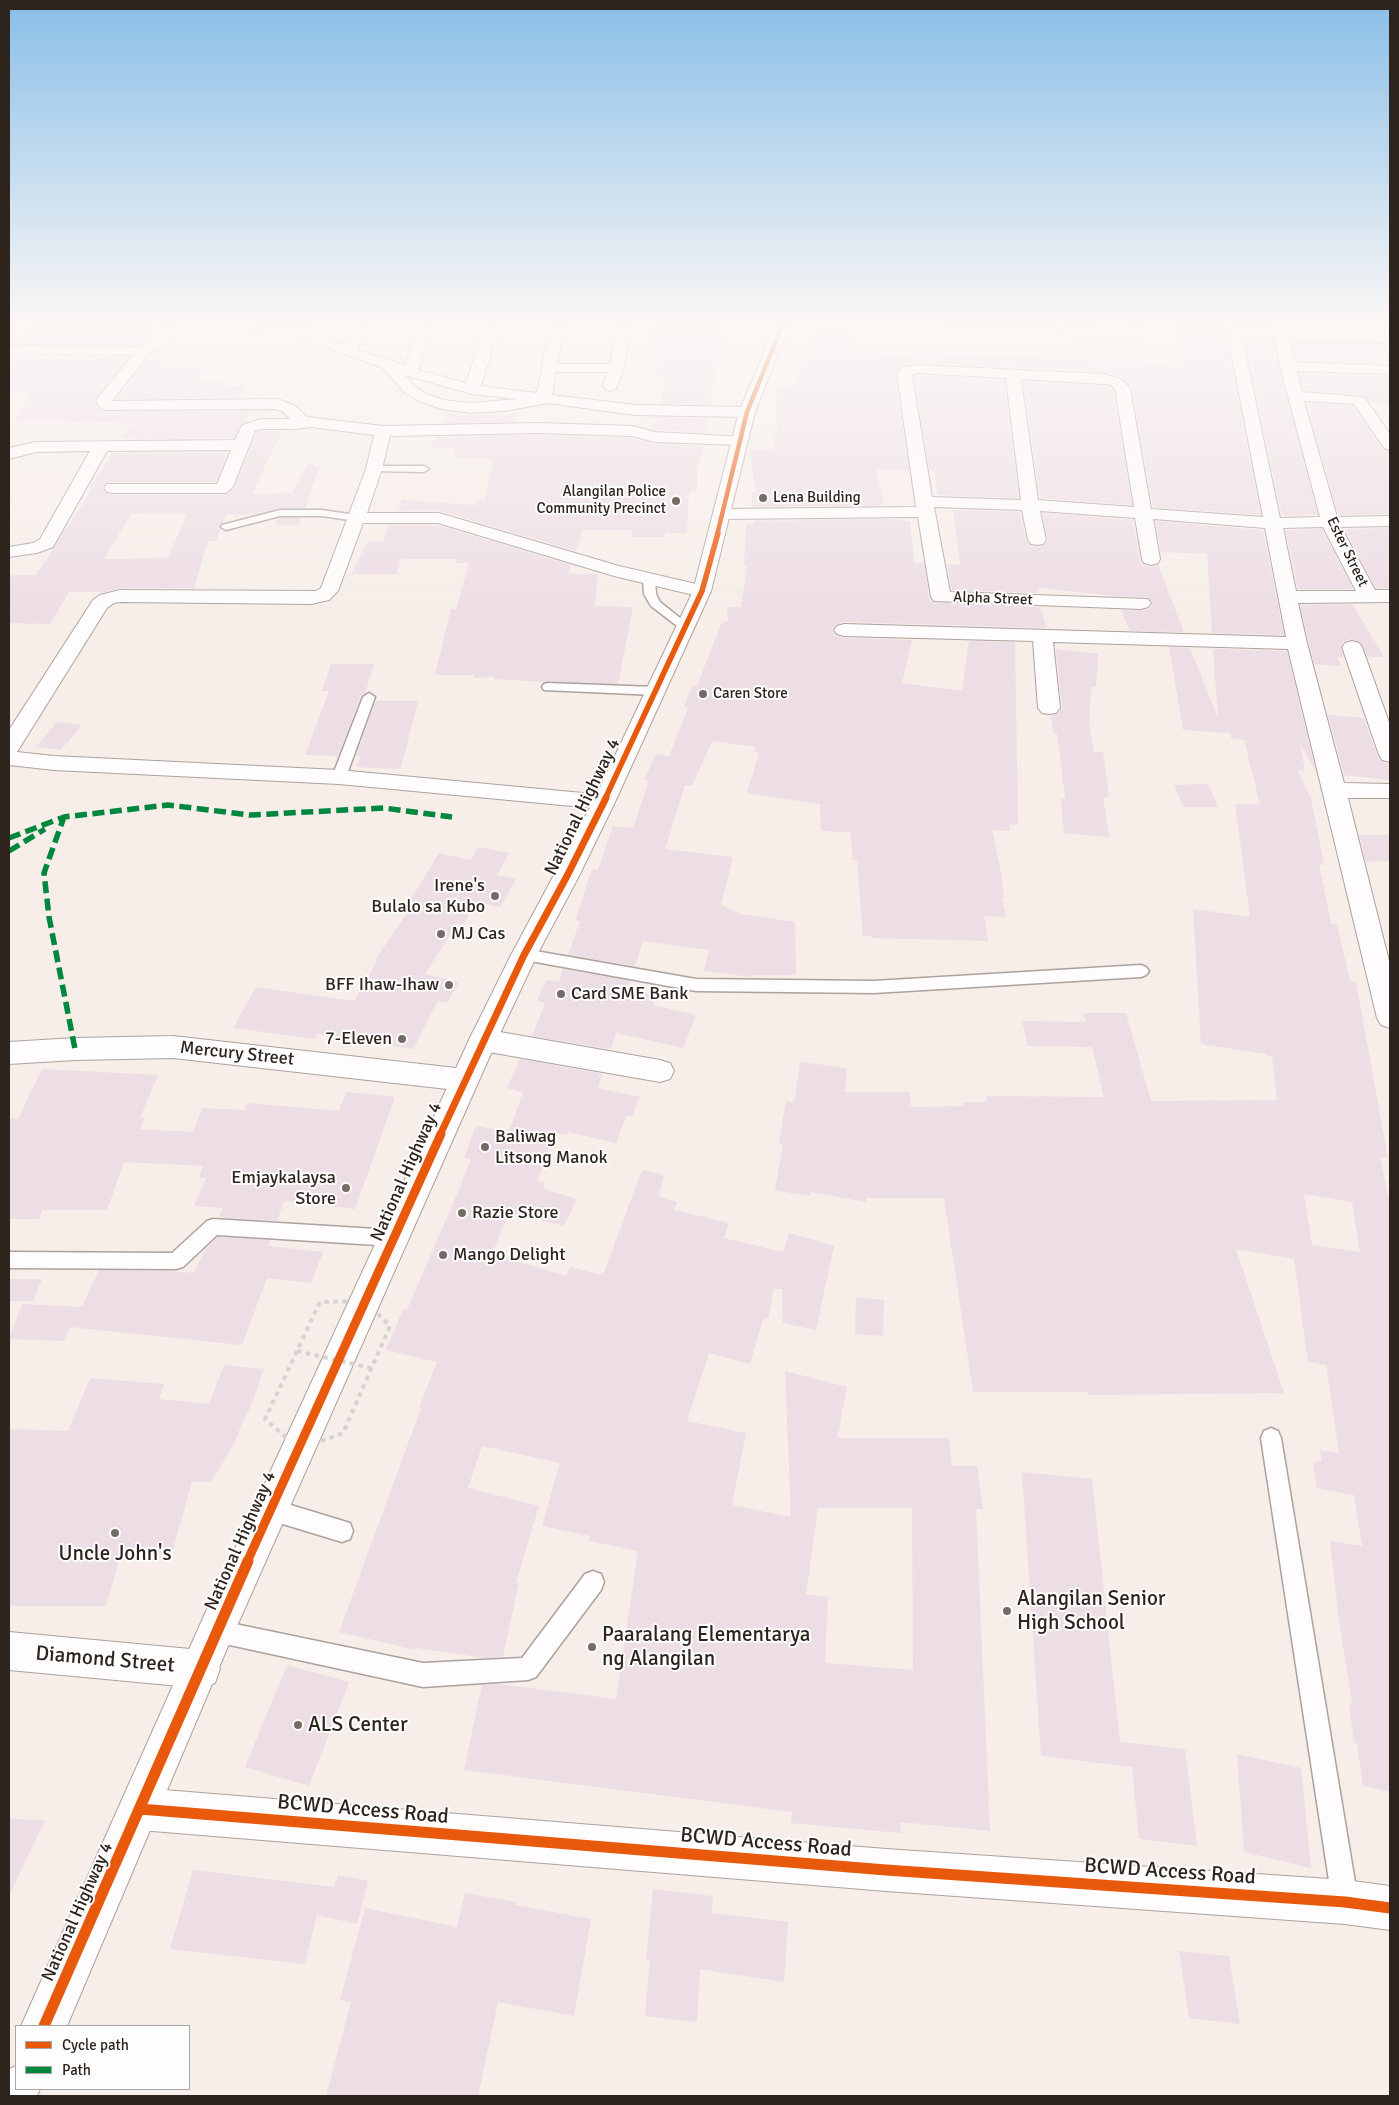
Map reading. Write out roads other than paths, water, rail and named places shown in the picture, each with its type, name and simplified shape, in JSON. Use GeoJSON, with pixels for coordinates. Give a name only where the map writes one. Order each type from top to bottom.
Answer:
{"type":"FeatureCollection","features":[{"type":"Feature","properties":{"kind":"street"},"geometry":{"type":"LineString","coordinates":[[113,488],[220,489],[224,487],[246,431],[256,425],[287,424]]}},
{"type":"Feature","properties":{"kind":"street"},"geometry":{"type":"LineString","coordinates":[[328,424],[383,431],[537,428],[633,431],[654,437],[738,440]]}},
{"type":"Feature","properties":{"kind":"street","name":"National Highway 4"},"geometry":{"type":"LineString","coordinates":[[44,2025],[216,1631],[483,1040],[524,955],[567,876],[604,802],[702,591],[743,424]]}},
{"type":"Feature","properties":{"kind":"street"},"geometry":{"type":"LineString","coordinates":[[911,424],[924,507]]}},
{"type":"Feature","properties":{"kind":"street"},"geometry":{"type":"LineString","coordinates":[[1020,424],[1030,505],[1037,540]]}},
{"type":"Feature","properties":{"kind":"street"},"geometry":{"type":"LineString","coordinates":[[1128,424],[1151,559]]}},
{"type":"Feature","properties":{"kind":"street"},"geometry":{"type":"LineString","coordinates":[[1253,424],[1297,643],[1390,1018]]}},
{"type":"Feature","properties":{"kind":"street","name":"Ester Street"},"geometry":{"type":"LineString","coordinates":[[1302,424],[1330,523],[1368,596]]}},
{"type":"Feature","properties":{"kind":"street"},"geometry":{"type":"LineString","coordinates":[[1376,424],[1390,445]]}},
{"type":"Feature","properties":{"kind":"street"},"geometry":{"type":"LineString","coordinates":[[9,747],[100,604],[107,599],[120,596],[311,598],[322,596],[329,591],[374,469],[383,431]]}},
{"type":"Feature","properties":{"kind":"street"},"geometry":{"type":"LineString","coordinates":[[9,454],[21,449],[36,447],[240,445]]}},
{"type":"Feature","properties":{"kind":"street"},"geometry":{"type":"LineString","coordinates":[[9,552],[37,548],[47,543],[101,447]]}},
{"type":"Feature","properties":{"kind":"street"},"geometry":{"type":"LineString","coordinates":[[722,514],[1030,505],[1274,523],[1390,521]]}},
{"type":"Feature","properties":{"kind":"street","name":"Alpha Street"},"geometry":{"type":"LineString","coordinates":[[924,507],[941,597],[1140,603]]}},
{"type":"Feature","properties":{"kind":"street"},"geometry":{"type":"LineString","coordinates":[[356,518],[439,518],[650,580],[702,591]]}},
{"type":"Feature","properties":{"kind":"street"},"geometry":{"type":"LineString","coordinates":[[1287,597],[1390,596]]}},
{"type":"Feature","properties":{"kind":"street"},"geometry":{"type":"LineString","coordinates":[[844,630],[1297,643]]}},
{"type":"Feature","properties":{"kind":"street"},"geometry":{"type":"LineString","coordinates":[[1043,636],[1049,708]]}},
{"type":"Feature","properties":{"kind":"street"},"geometry":{"type":"LineString","coordinates":[[1352,647],[1390,756]]}},
{"type":"Feature","properties":{"kind":"street"},"geometry":{"type":"LineString","coordinates":[[9,758],[54,763],[340,777],[604,802]]}},
{"type":"Feature","properties":{"kind":"street"},"geometry":{"type":"LineString","coordinates":[[1335,790],[1390,791]]}},
{"type":"Feature","properties":{"kind":"street"},"geometry":{"type":"LineString","coordinates":[[483,1040],[660,1071]]}},
{"type":"Feature","properties":{"kind":"street","name":"Mercury Street"},"geometry":{"type":"LineString","coordinates":[[9,1053],[75,1049],[173,1047],[465,1080]]}},
{"type":"Feature","properties":{"kind":"street","name":"Diamond Street"},"geometry":{"type":"LineString","coordinates":[[9,1651],[201,1669]]}},
{"type":"Feature","properties":{"kind":"street","name":"BCWD Access Road"},"geometry":{"type":"LineString","coordinates":[[140,1809],[876,1869],[1345,1902],[1390,1908]]}},
{"type":"Feature","properties":{"kind":"lane"},"geometry":{"type":"LineString","coordinates":[[374,469],[424,469]]}},
{"type":"Feature","properties":{"kind":"lane"},"geometry":{"type":"LineString","coordinates":[[226,527],[280,512],[322,513],[356,518]]}},
{"type":"Feature","properties":{"kind":"lane"},"geometry":{"type":"LineString","coordinates":[[650,580],[650,594],[655,604],[685,627]]}},
{"type":"Feature","properties":{"kind":"lane"},"geometry":{"type":"LineString","coordinates":[[548,686],[655,691]]}},
{"type":"Feature","properties":{"kind":"lane"},"geometry":{"type":"LineString","coordinates":[[340,777],[369,697]]}},
{"type":"Feature","properties":{"kind":"lane"},"geometry":{"type":"LineString","coordinates":[[524,955],[696,985],[874,987],[1141,971]]}},
{"type":"Feature","properties":{"kind":"lane"},"geometry":{"type":"LineString","coordinates":[[9,1260],[176,1261],[213,1227],[393,1238]]}},
{"type":"Feature","properties":{"kind":"lane"},"geometry":{"type":"LineString","coordinates":[[1271,1438],[1345,1902]]}},
{"type":"Feature","properties":{"kind":"lane"},"geometry":{"type":"LineString","coordinates":[[271,1510],[342,1531]]}},
{"type":"Feature","properties":{"kind":"lane"},"geometry":{"type":"LineString","coordinates":[[216,1631],[423,1675],[528,1669],[593,1582]]}},
{"type":"Feature","properties":{"kind":"place","name":"Lena Building"},"geometry":{"type":"Point","coordinates":[763,498]}},
{"type":"Feature","properties":{"kind":"place","name":"Alangilan Police Community Precinct"},"geometry":{"type":"Point","coordinates":[676,501]}},
{"type":"Feature","properties":{"kind":"place","name":"Caren Store"},"geometry":{"type":"Point","coordinates":[703,694]}},
{"type":"Feature","properties":{"kind":"place","name":"Irene's Bulalo sa Kubo"},"geometry":{"type":"Point","coordinates":[495,896]}},
{"type":"Feature","properties":{"kind":"place","name":"MJ Cas"},"geometry":{"type":"Point","coordinates":[441,934]}},
{"type":"Feature","properties":{"kind":"place","name":"BFF Ihaw-Ihaw"},"geometry":{"type":"Point","coordinates":[449,985]}},
{"type":"Feature","properties":{"kind":"place","name":"Card SME Bank"},"geometry":{"type":"Point","coordinates":[561,994]}},
{"type":"Feature","properties":{"kind":"place","name":"7-Eleven"},"geometry":{"type":"Point","coordinates":[402,1039]}},
{"type":"Feature","properties":{"kind":"place","name":"Baliwag Litsong Manok"},"geometry":{"type":"Point","coordinates":[485,1147]}},
{"type":"Feature","properties":{"kind":"place","name":"Emjaykalaysa Store"},"geometry":{"type":"Point","coordinates":[346,1188]}},
{"type":"Feature","properties":{"kind":"place","name":"Razie Store"},"geometry":{"type":"Point","coordinates":[462,1213]}},
{"type":"Feature","properties":{"kind":"place","name":"Mango Delight"},"geometry":{"type":"Point","coordinates":[443,1255]}},
{"type":"Feature","properties":{"kind":"place","name":"Uncle John's"},"geometry":{"type":"Point","coordinates":[115,1533]}},
{"type":"Feature","properties":{"kind":"place","name":"Alangilan Senior High School"},"geometry":{"type":"Point","coordinates":[1007,1611]}},
{"type":"Feature","properties":{"kind":"place","name":"Paaralang Elementarya ng Alangilan"},"geometry":{"type":"Point","coordinates":[592,1647]}},
{"type":"Feature","properties":{"kind":"place","name":"ALS Center"},"geometry":{"type":"Point","coordinates":[298,1725]}}]}
